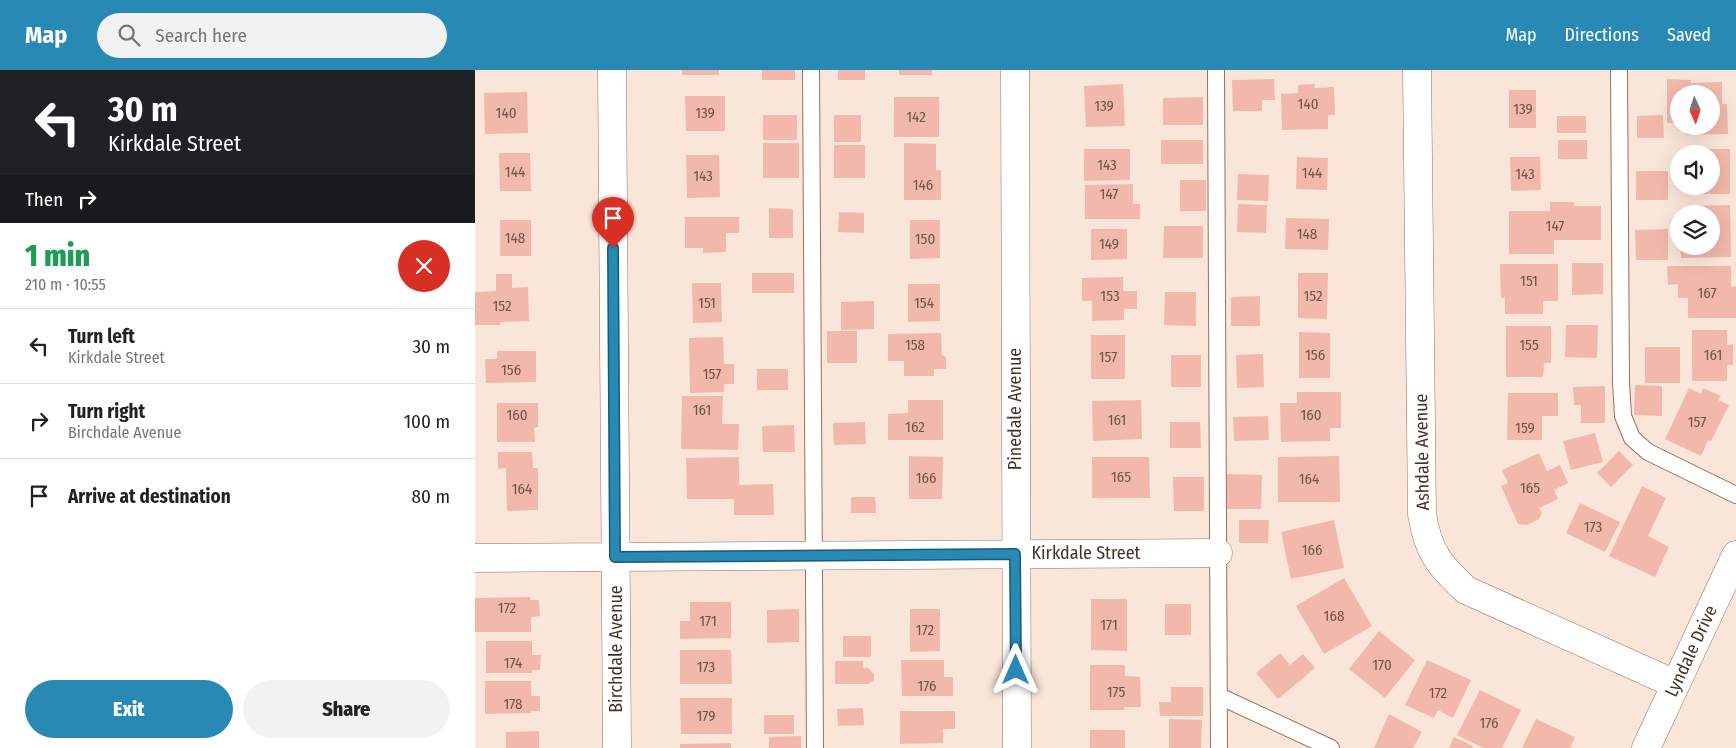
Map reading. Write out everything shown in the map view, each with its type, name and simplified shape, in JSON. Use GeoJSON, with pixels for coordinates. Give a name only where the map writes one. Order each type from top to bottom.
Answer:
{"type":"FeatureCollection","features":[{"type":"Feature","properties":{"kind":"street","name":"Birchdale Avenue"},"geometry":{"type":"LineString","coordinates":[[611,70],[617,748]]}},
{"type":"Feature","properties":{"kind":"street","name":"Pinedale Avenue"},"geometry":{"type":"LineString","coordinates":[[1015,70],[1017,748]]}},
{"type":"Feature","properties":{"kind":"street","name":"Ashdale Avenue"},"geometry":{"type":"LineString","coordinates":[[1417,70],[1422,514],[1425,533],[1432,552],[1446,572],[1466,590],[1675,684]]}},
{"type":"Feature","properties":{"kind":"street","name":"Kirkdale Street"},"geometry":{"type":"LineString","coordinates":[[475,558],[1218,552]]}},
{"type":"Feature","properties":{"kind":"street","name":"Lyndale Drive"},"geometry":{"type":"LineString","coordinates":[[1646,748],[1736,555]]}},
{"type":"Feature","properties":{"kind":"lane"},"geometry":{"type":"LineString","coordinates":[[811,70],[815,748]]}},
{"type":"Feature","properties":{"kind":"lane"},"geometry":{"type":"LineString","coordinates":[[1216,70],[1219,748]]}},
{"type":"Feature","properties":{"kind":"lane"},"geometry":{"type":"LineString","coordinates":[[1619,70],[1623,416],[1632,438],[1648,452],[1736,495]]}},
{"type":"Feature","properties":{"kind":"lane"},"geometry":{"type":"LineString","coordinates":[[1219,696],[1331,748]]}},
{"type":"Feature","properties":{"kind":"building"},"geometry":{"type":"Polygon","coordinates":[[[682,70],[719,70],[719,75],[682,75],[682,70]]]}},
{"type":"Feature","properties":{"kind":"building"},"geometry":{"type":"Polygon","coordinates":[[[762,70],[795,70],[795,80],[762,80],[762,70]]]}},
{"type":"Feature","properties":{"kind":"building"},"geometry":{"type":"Polygon","coordinates":[[[838,70],[865,70],[865,80],[838,80],[838,70]]]}},
{"type":"Feature","properties":{"kind":"building"},"geometry":{"type":"Polygon","coordinates":[[[899,70],[932,70],[932,75],[899,75],[899,70]]]}},
{"type":"Feature","properties":{"kind":"building"},"geometry":{"type":"Polygon","coordinates":[[[1274,79],[1275,100],[1262,100],[1262,111],[1233,111],[1232,80],[1274,79]]]}},
{"type":"Feature","properties":{"kind":"building"},"geometry":{"type":"Polygon","coordinates":[[[1667,79],[1691,80],[1691,83],[1722,82],[1722,104],[1727,104],[1728,134],[1720,134],[1720,85],[1670,85],[1670,123],[1667,123],[1667,79]]]}},
{"type":"Feature","properties":{"kind":"building"},"geometry":{"type":"Polygon","coordinates":[[[1123,84],[1125,126],[1086,127],[1084,86],[1123,84]]]}},
{"type":"Feature","properties":{"kind":"building"},"geometry":{"type":"Polygon","coordinates":[[[1315,84],[1314,88],[1334,87],[1335,115],[1328,115],[1328,129],[1282,130],[1281,94],[1298,93],[1298,85],[1315,84]]]}},
{"type":"Feature","properties":{"kind":"building"},"geometry":{"type":"Polygon","coordinates":[[[1509,90],[1536,90],[1536,128],[1509,128],[1509,90]]]}},
{"type":"Feature","properties":{"kind":"building"},"geometry":{"type":"Polygon","coordinates":[[[527,92],[528,133],[485,134],[484,93],[527,92]]]}},
{"type":"Feature","properties":{"kind":"building"},"geometry":{"type":"Polygon","coordinates":[[[685,96],[725,96],[725,131],[686,131],[685,96]]]}},
{"type":"Feature","properties":{"kind":"building"},"geometry":{"type":"Polygon","coordinates":[[[894,97],[939,97],[939,137],[894,137],[894,97]]]}},
{"type":"Feature","properties":{"kind":"building"},"geometry":{"type":"Polygon","coordinates":[[[1203,97],[1203,125],[1163,125],[1163,98],[1203,97]]]}},
{"type":"Feature","properties":{"kind":"building"},"geometry":{"type":"Polygon","coordinates":[[[763,115],[797,115],[797,140],[763,140],[763,115]]]}},
{"type":"Feature","properties":{"kind":"building"},"geometry":{"type":"Polygon","coordinates":[[[834,115],[861,115],[861,142],[834,142],[834,115]]]}},
{"type":"Feature","properties":{"kind":"building"},"geometry":{"type":"Polygon","coordinates":[[[1663,115],[1664,138],[1637,138],[1637,116],[1663,115]]]}},
{"type":"Feature","properties":{"kind":"building"},"geometry":{"type":"Polygon","coordinates":[[[1557,116],[1586,116],[1586,133],[1557,133],[1557,116]]]}},
{"type":"Feature","properties":{"kind":"building"},"geometry":{"type":"Polygon","coordinates":[[[1161,140],[1203,140],[1203,164],[1161,164],[1161,140]]]}},
{"type":"Feature","properties":{"kind":"building"},"geometry":{"type":"Polygon","coordinates":[[[1558,140],[1587,140],[1587,159],[1558,159],[1558,140]]]}},
{"type":"Feature","properties":{"kind":"building"},"geometry":{"type":"Polygon","coordinates":[[[763,143],[799,143],[799,178],[763,178],[763,143]]]}},
{"type":"Feature","properties":{"kind":"building"},"geometry":{"type":"Polygon","coordinates":[[[904,143],[936,144],[936,170],[941,170],[941,200],[904,200],[904,143]]]}},
{"type":"Feature","properties":{"kind":"building"},"geometry":{"type":"Polygon","coordinates":[[[834,145],[865,145],[865,178],[834,178],[834,145]]]}},
{"type":"Feature","properties":{"kind":"building"},"geometry":{"type":"Polygon","coordinates":[[[1084,149],[1130,149],[1130,180],[1084,181],[1084,149]]]}},
{"type":"Feature","properties":{"kind":"building"},"geometry":{"type":"Polygon","coordinates":[[[1720,149],[1730,149],[1730,194],[1720,194],[1720,149]]]}},
{"type":"Feature","properties":{"kind":"building"},"geometry":{"type":"Polygon","coordinates":[[[499,153],[530,153],[531,191],[500,191],[499,153]]]}},
{"type":"Feature","properties":{"kind":"building"},"geometry":{"type":"Polygon","coordinates":[[[686,155],[719,155],[720,197],[687,198],[686,155]]]}},
{"type":"Feature","properties":{"kind":"building"},"geometry":{"type":"Polygon","coordinates":[[[1297,157],[1328,158],[1327,190],[1296,189],[1297,157]]]}},
{"type":"Feature","properties":{"kind":"building"},"geometry":{"type":"Polygon","coordinates":[[[1510,157],[1540,157],[1541,190],[1511,191],[1510,157]]]}},
{"type":"Feature","properties":{"kind":"building"},"geometry":{"type":"Polygon","coordinates":[[[1636,171],[1668,171],[1668,200],[1636,200],[1636,171]]]}},
{"type":"Feature","properties":{"kind":"building"},"geometry":{"type":"Polygon","coordinates":[[[1238,174],[1269,175],[1268,201],[1237,200],[1238,174]]]}},
{"type":"Feature","properties":{"kind":"building"},"geometry":{"type":"Polygon","coordinates":[[[1180,180],[1206,180],[1206,211],[1180,211],[1180,180]]]}},
{"type":"Feature","properties":{"kind":"building"},"geometry":{"type":"Polygon","coordinates":[[[1133,184],[1133,204],[1140,204],[1140,219],[1085,219],[1085,185],[1133,184]]]}},
{"type":"Feature","properties":{"kind":"building"},"geometry":{"type":"Polygon","coordinates":[[[1550,202],[1574,202],[1574,206],[1601,206],[1601,240],[1554,240],[1554,254],[1509,254],[1509,211],[1550,211],[1550,202]]]}},
{"type":"Feature","properties":{"kind":"building"},"geometry":{"type":"Polygon","coordinates":[[[1238,204],[1267,205],[1266,233],[1237,232],[1238,204]]]}},
{"type":"Feature","properties":{"kind":"building"},"geometry":{"type":"Polygon","coordinates":[[[1720,205],[1730,205],[1731,257],[1681,258],[1681,255],[1720,255],[1720,205]]]}},
{"type":"Feature","properties":{"kind":"building"},"geometry":{"type":"Polygon","coordinates":[[[769,208],[793,209],[793,238],[769,238],[769,208]]]}},
{"type":"Feature","properties":{"kind":"building"},"geometry":{"type":"Polygon","coordinates":[[[839,212],[864,213],[864,233],[838,232],[839,212]]]}},
{"type":"Feature","properties":{"kind":"building"},"geometry":{"type":"Polygon","coordinates":[[[685,217],[739,217],[739,233],[726,233],[726,252],[703,253],[703,248],[685,248],[685,217]]]}},
{"type":"Feature","properties":{"kind":"building"},"geometry":{"type":"Polygon","coordinates":[[[1286,218],[1329,219],[1328,250],[1285,249],[1286,218]]]}},
{"type":"Feature","properties":{"kind":"building"},"geometry":{"type":"Polygon","coordinates":[[[500,220],[531,220],[531,256],[500,256],[500,220]]]}},
{"type":"Feature","properties":{"kind":"building"},"geometry":{"type":"Polygon","coordinates":[[[910,220],[940,220],[940,258],[910,259],[910,220]]]}},
{"type":"Feature","properties":{"kind":"building"},"geometry":{"type":"Polygon","coordinates":[[[1164,226],[1203,226],[1203,258],[1163,258],[1164,226]]]}},
{"type":"Feature","properties":{"kind":"building"},"geometry":{"type":"Polygon","coordinates":[[[1091,229],[1127,229],[1127,259],[1091,260],[1091,229]]]}},
{"type":"Feature","properties":{"kind":"building"},"geometry":{"type":"Polygon","coordinates":[[[1668,229],[1668,260],[1636,260],[1635,230],[1668,229]]]}},
{"type":"Feature","properties":{"kind":"building"},"geometry":{"type":"Polygon","coordinates":[[[1572,263],[1603,263],[1603,294],[1572,295],[1572,263]]]}},
{"type":"Feature","properties":{"kind":"building"},"geometry":{"type":"Polygon","coordinates":[[[1500,264],[1558,264],[1558,301],[1543,301],[1543,314],[1505,314],[1505,298],[1501,298],[1500,264]]]}},
{"type":"Feature","properties":{"kind":"building"},"geometry":{"type":"Polygon","coordinates":[[[1667,266],[1731,266],[1731,287],[1736,286],[1736,318],[1688,318],[1688,298],[1678,298],[1678,284],[1668,285],[1667,266]]]}},
{"type":"Feature","properties":{"kind":"building"},"geometry":{"type":"Polygon","coordinates":[[[752,273],[794,273],[794,293],[752,293],[752,273]]]}},
{"type":"Feature","properties":{"kind":"building"},"geometry":{"type":"Polygon","coordinates":[[[1298,273],[1328,273],[1327,319],[1298,318],[1298,273]]]}},
{"type":"Feature","properties":{"kind":"building"},"geometry":{"type":"Polygon","coordinates":[[[496,274],[512,274],[512,288],[528,287],[529,321],[500,322],[500,325],[475,325],[475,292],[496,291],[496,274]]]}},
{"type":"Feature","properties":{"kind":"building"},"geometry":{"type":"Polygon","coordinates":[[[1123,277],[1123,291],[1137,291],[1137,309],[1124,309],[1124,320],[1092,321],[1092,301],[1082,301],[1082,278],[1123,277]]]}},
{"type":"Feature","properties":{"kind":"building"},"geometry":{"type":"Polygon","coordinates":[[[692,283],[721,283],[722,322],[693,323],[692,283]]]}},
{"type":"Feature","properties":{"kind":"building"},"geometry":{"type":"Polygon","coordinates":[[[908,284],[940,284],[940,321],[908,322],[908,284]]]}},
{"type":"Feature","properties":{"kind":"building"},"geometry":{"type":"Polygon","coordinates":[[[1165,292],[1196,292],[1196,326],[1164,325],[1165,292]]]}},
{"type":"Feature","properties":{"kind":"building"},"geometry":{"type":"Polygon","coordinates":[[[1260,296],[1260,326],[1231,326],[1231,297],[1260,296]]]}},
{"type":"Feature","properties":{"kind":"building"},"geometry":{"type":"Polygon","coordinates":[[[874,301],[874,329],[841,330],[841,302],[874,301]]]}},
{"type":"Feature","properties":{"kind":"building"},"geometry":{"type":"Polygon","coordinates":[[[1566,325],[1598,325],[1597,358],[1565,357],[1566,325]]]}},
{"type":"Feature","properties":{"kind":"building"},"geometry":{"type":"Polygon","coordinates":[[[1506,326],[1551,326],[1551,363],[1544,363],[1543,377],[1506,377],[1506,326]]]}},
{"type":"Feature","properties":{"kind":"building"},"geometry":{"type":"Polygon","coordinates":[[[1692,330],[1727,330],[1727,345],[1733,344],[1733,365],[1727,365],[1727,381],[1692,381],[1692,330]]]}},
{"type":"Feature","properties":{"kind":"building"},"geometry":{"type":"Polygon","coordinates":[[[827,331],[857,331],[857,363],[827,363],[827,331]]]}},
{"type":"Feature","properties":{"kind":"building"},"geometry":{"type":"Polygon","coordinates":[[[1299,332],[1330,333],[1330,378],[1299,378],[1299,332]]]}},
{"type":"Feature","properties":{"kind":"building"},"geometry":{"type":"Polygon","coordinates":[[[941,333],[942,355],[946,357],[946,369],[934,369],[934,376],[904,376],[904,361],[888,361],[888,334],[941,333]]]}},
{"type":"Feature","properties":{"kind":"building"},"geometry":{"type":"Polygon","coordinates":[[[1091,335],[1125,335],[1125,379],[1091,379],[1091,335]]]}},
{"type":"Feature","properties":{"kind":"building"},"geometry":{"type":"Polygon","coordinates":[[[723,337],[724,364],[734,364],[734,384],[724,384],[724,392],[690,393],[689,338],[723,337]]]}},
{"type":"Feature","properties":{"kind":"building"},"geometry":{"type":"Polygon","coordinates":[[[1645,347],[1680,347],[1680,383],[1645,383],[1645,347]]]}},
{"type":"Feature","properties":{"kind":"building"},"geometry":{"type":"Polygon","coordinates":[[[497,351],[536,351],[536,382],[486,383],[485,359],[497,359],[497,351]]]}},
{"type":"Feature","properties":{"kind":"building"},"geometry":{"type":"Polygon","coordinates":[[[1263,354],[1264,387],[1237,388],[1236,355],[1263,354]]]}},
{"type":"Feature","properties":{"kind":"building"},"geometry":{"type":"Polygon","coordinates":[[[1171,355],[1201,355],[1201,387],[1171,387],[1171,355]]]}},
{"type":"Feature","properties":{"kind":"building"},"geometry":{"type":"Polygon","coordinates":[[[757,369],[788,369],[788,390],[757,390],[757,369]]]}},
{"type":"Feature","properties":{"kind":"building"},"geometry":{"type":"Polygon","coordinates":[[[1635,385],[1662,386],[1662,416],[1634,415],[1635,385]]]}},
{"type":"Feature","properties":{"kind":"building"},"geometry":{"type":"Polygon","coordinates":[[[1605,386],[1605,423],[1581,423],[1581,405],[1574,405],[1573,387],[1605,386]]]}},
{"type":"Feature","properties":{"kind":"building"},"geometry":{"type":"Polygon","coordinates":[[[1689,388],[1701,394],[1703,388],[1721,396],[1718,400],[1729,405],[1711,441],[1708,440],[1701,456],[1665,439],[1689,388]]]}},
{"type":"Feature","properties":{"kind":"building"},"geometry":{"type":"Polygon","coordinates":[[[1297,392],[1341,392],[1341,428],[1330,428],[1330,441],[1281,442],[1280,403],[1297,403],[1297,392]]]}},
{"type":"Feature","properties":{"kind":"building"},"geometry":{"type":"Polygon","coordinates":[[[1508,393],[1558,393],[1558,416],[1542,416],[1542,440],[1507,440],[1508,393]]]}},
{"type":"Feature","properties":{"kind":"building"},"geometry":{"type":"Polygon","coordinates":[[[682,396],[723,396],[722,424],[739,424],[738,450],[681,449],[682,396]]]}},
{"type":"Feature","properties":{"kind":"building"},"geometry":{"type":"Polygon","coordinates":[[[908,400],[943,400],[943,440],[888,440],[888,414],[908,413],[908,400]]]}},
{"type":"Feature","properties":{"kind":"building"},"geometry":{"type":"Polygon","coordinates":[[[1141,400],[1142,439],[1093,441],[1092,401],[1141,400]]]}},
{"type":"Feature","properties":{"kind":"building"},"geometry":{"type":"Polygon","coordinates":[[[497,403],[538,403],[538,427],[534,428],[535,442],[497,442],[497,403]]]}},
{"type":"Feature","properties":{"kind":"building"},"geometry":{"type":"Polygon","coordinates":[[[1268,416],[1269,440],[1234,441],[1233,417],[1268,416]]]}},
{"type":"Feature","properties":{"kind":"building"},"geometry":{"type":"Polygon","coordinates":[[[865,422],[866,444],[834,445],[833,423],[865,422]]]}},
{"type":"Feature","properties":{"kind":"building"},"geometry":{"type":"Polygon","coordinates":[[[1170,422],[1200,422],[1201,448],[1170,448],[1170,422]]]}},
{"type":"Feature","properties":{"kind":"building"},"geometry":{"type":"Polygon","coordinates":[[[794,425],[795,452],[763,452],[762,426],[794,425]]]}},
{"type":"Feature","properties":{"kind":"building"},"geometry":{"type":"Polygon","coordinates":[[[1595,433],[1603,462],[1571,470],[1563,441],[1595,433]]]}},
{"type":"Feature","properties":{"kind":"building"},"geometry":{"type":"Polygon","coordinates":[[[1619,451],[1633,465],[1611,487],[1597,473],[1619,451]]]}},
{"type":"Feature","properties":{"kind":"building"},"geometry":{"type":"Polygon","coordinates":[[[498,452],[532,452],[533,468],[538,468],[538,510],[507,511],[506,468],[498,469],[498,452]]]}},
{"type":"Feature","properties":{"kind":"building"},"geometry":{"type":"Polygon","coordinates":[[[1539,453],[1547,471],[1560,465],[1568,483],[1554,490],[1558,499],[1539,508],[1542,513],[1539,519],[1527,525],[1518,524],[1501,486],[1508,483],[1502,470],[1539,453]]]}},
{"type":"Feature","properties":{"kind":"building"},"geometry":{"type":"Polygon","coordinates":[[[909,456],[943,457],[942,499],[909,499],[909,456]]]}},
{"type":"Feature","properties":{"kind":"building"},"geometry":{"type":"Polygon","coordinates":[[[1339,456],[1340,502],[1278,502],[1278,457],[1339,456]]]}},
{"type":"Feature","properties":{"kind":"building"},"geometry":{"type":"Polygon","coordinates":[[[739,457],[739,485],[773,484],[774,515],[734,515],[734,499],[687,499],[686,458],[739,457]]]}},
{"type":"Feature","properties":{"kind":"building"},"geometry":{"type":"Polygon","coordinates":[[[1092,457],[1149,457],[1150,498],[1092,498],[1092,457]]]}},
{"type":"Feature","properties":{"kind":"building"},"geometry":{"type":"Polygon","coordinates":[[[1226,474],[1262,475],[1261,509],[1225,509],[1226,474]]]}},
{"type":"Feature","properties":{"kind":"building"},"geometry":{"type":"Polygon","coordinates":[[[1173,477],[1204,477],[1204,511],[1174,511],[1173,477]]]}},
{"type":"Feature","properties":{"kind":"building"},"geometry":{"type":"Polygon","coordinates":[[[1642,486],[1666,498],[1648,536],[1669,547],[1655,577],[1609,556],[1642,486]]]}},
{"type":"Feature","properties":{"kind":"building"},"geometry":{"type":"Polygon","coordinates":[[[851,497],[875,497],[876,513],[851,513],[851,497]]]}},
{"type":"Feature","properties":{"kind":"building"},"geometry":{"type":"Polygon","coordinates":[[[1580,503],[1620,522],[1605,552],[1566,533],[1580,503]]]}},
{"type":"Feature","properties":{"kind":"building"},"geometry":{"type":"Polygon","coordinates":[[[1239,520],[1269,520],[1268,543],[1239,543],[1239,520]]]}},
{"type":"Feature","properties":{"kind":"building"},"geometry":{"type":"Polygon","coordinates":[[[1334,520],[1344,568],[1291,579],[1281,532],[1334,520]]]}},
{"type":"Feature","properties":{"kind":"building"},"geometry":{"type":"Polygon","coordinates":[[[1344,578],[1372,626],[1324,654],[1296,606],[1344,578]]]}},
{"type":"Feature","properties":{"kind":"building"},"geometry":{"type":"Polygon","coordinates":[[[530,597],[530,600],[539,600],[540,616],[531,617],[531,632],[475,632],[475,598],[530,597]]]}},
{"type":"Feature","properties":{"kind":"building"},"geometry":{"type":"Polygon","coordinates":[[[1091,599],[1127,599],[1127,651],[1091,650],[1091,599]]]}},
{"type":"Feature","properties":{"kind":"building"},"geometry":{"type":"Polygon","coordinates":[[[690,602],[731,602],[731,638],[680,639],[680,621],[690,621],[690,602]]]}},
{"type":"Feature","properties":{"kind":"building"},"geometry":{"type":"Polygon","coordinates":[[[1165,604],[1191,604],[1191,635],[1165,635],[1165,604]]]}},
{"type":"Feature","properties":{"kind":"building"},"geometry":{"type":"Polygon","coordinates":[[[799,609],[799,642],[767,643],[767,610],[799,609]]]}},
{"type":"Feature","properties":{"kind":"building"},"geometry":{"type":"Polygon","coordinates":[[[910,609],[940,609],[940,651],[910,652],[910,609]]]}},
{"type":"Feature","properties":{"kind":"building"},"geometry":{"type":"Polygon","coordinates":[[[1379,631],[1415,660],[1385,698],[1349,669],[1379,631]]]}},
{"type":"Feature","properties":{"kind":"building"},"geometry":{"type":"Polygon","coordinates":[[[843,636],[871,636],[871,657],[843,657],[843,636]]]}},
{"type":"Feature","properties":{"kind":"building"},"geometry":{"type":"Polygon","coordinates":[[[486,641],[532,641],[532,655],[541,655],[540,670],[532,670],[532,673],[486,673],[486,641]]]}},
{"type":"Feature","properties":{"kind":"building"},"geometry":{"type":"Polygon","coordinates":[[[680,650],[731,650],[732,684],[680,684],[680,650]]]}},
{"type":"Feature","properties":{"kind":"building"},"geometry":{"type":"Polygon","coordinates":[[[1280,653],[1290,665],[1303,654],[1315,668],[1278,699],[1256,673],[1280,653]]]}},
{"type":"Feature","properties":{"kind":"building"},"geometry":{"type":"Polygon","coordinates":[[[901,660],[944,660],[944,677],[953,677],[953,696],[902,696],[901,660]]]}},
{"type":"Feature","properties":{"kind":"building"},"geometry":{"type":"Polygon","coordinates":[[[1427,660],[1471,680],[1453,718],[1438,710],[1434,718],[1405,705],[1427,660]]]}},
{"type":"Feature","properties":{"kind":"building"},"geometry":{"type":"Polygon","coordinates":[[[835,661],[863,661],[863,668],[868,668],[874,674],[874,680],[868,684],[835,684],[835,661]]]}},
{"type":"Feature","properties":{"kind":"building"},"geometry":{"type":"Polygon","coordinates":[[[1090,665],[1125,665],[1125,676],[1140,677],[1141,707],[1124,707],[1124,710],[1090,710],[1090,665]]]}},
{"type":"Feature","properties":{"kind":"building"},"geometry":{"type":"Polygon","coordinates":[[[485,681],[531,681],[531,696],[540,696],[540,711],[531,711],[531,713],[485,714],[485,681]]]}},
{"type":"Feature","properties":{"kind":"building"},"geometry":{"type":"Polygon","coordinates":[[[1171,687],[1203,687],[1203,716],[1160,716],[1159,702],[1171,702],[1171,687]]]}},
{"type":"Feature","properties":{"kind":"building"},"geometry":{"type":"Polygon","coordinates":[[[1480,690],[1521,710],[1502,748],[1483,748],[1457,735],[1480,690]]]}},
{"type":"Feature","properties":{"kind":"building"},"geometry":{"type":"Polygon","coordinates":[[[680,698],[732,698],[732,734],[681,734],[680,698]]]}},
{"type":"Feature","properties":{"kind":"building"},"geometry":{"type":"Polygon","coordinates":[[[863,708],[864,725],[838,726],[837,709],[863,708]]]}},
{"type":"Feature","properties":{"kind":"building"},"geometry":{"type":"Polygon","coordinates":[[[900,711],[955,711],[955,729],[943,729],[943,743],[900,744],[900,711]]]}},
{"type":"Feature","properties":{"kind":"building"},"geometry":{"type":"Polygon","coordinates":[[[1389,714],[1422,732],[1413,748],[1374,748],[1389,714]]]}},
{"type":"Feature","properties":{"kind":"building"},"geometry":{"type":"Polygon","coordinates":[[[764,715],[794,715],[794,734],[764,734],[764,715]]]}},
{"type":"Feature","properties":{"kind":"building"},"geometry":{"type":"Polygon","coordinates":[[[1169,719],[1202,720],[1201,748],[1169,748],[1169,719]]]}},
{"type":"Feature","properties":{"kind":"building"},"geometry":{"type":"Polygon","coordinates":[[[1536,719],[1575,737],[1570,748],[1522,748],[1536,719]]]}},
{"type":"Feature","properties":{"kind":"building"},"geometry":{"type":"Polygon","coordinates":[[[1090,730],[1125,730],[1125,748],[1090,748],[1090,730]]]}},
{"type":"Feature","properties":{"kind":"building"},"geometry":{"type":"Polygon","coordinates":[[[539,731],[539,748],[506,748],[506,732],[539,731]]]}},
{"type":"Feature","properties":{"kind":"building"},"geometry":{"type":"Polygon","coordinates":[[[801,736],[801,748],[769,748],[769,737],[801,736]]]}},
{"type":"Feature","properties":{"kind":"building"},"geometry":{"type":"Polygon","coordinates":[[[1454,737],[1473,746],[1472,748],[1449,748],[1454,737]]]}},
{"type":"Feature","properties":{"kind":"building"},"geometry":{"type":"Polygon","coordinates":[[[731,743],[731,748],[680,748],[680,744],[731,743]]]}},
{"type":"Feature","properties":{"kind":"route"},"geometry":{"type":"LineString","coordinates":[[613,248],[615,557],[1015,554],[1016,670]]}}]}
